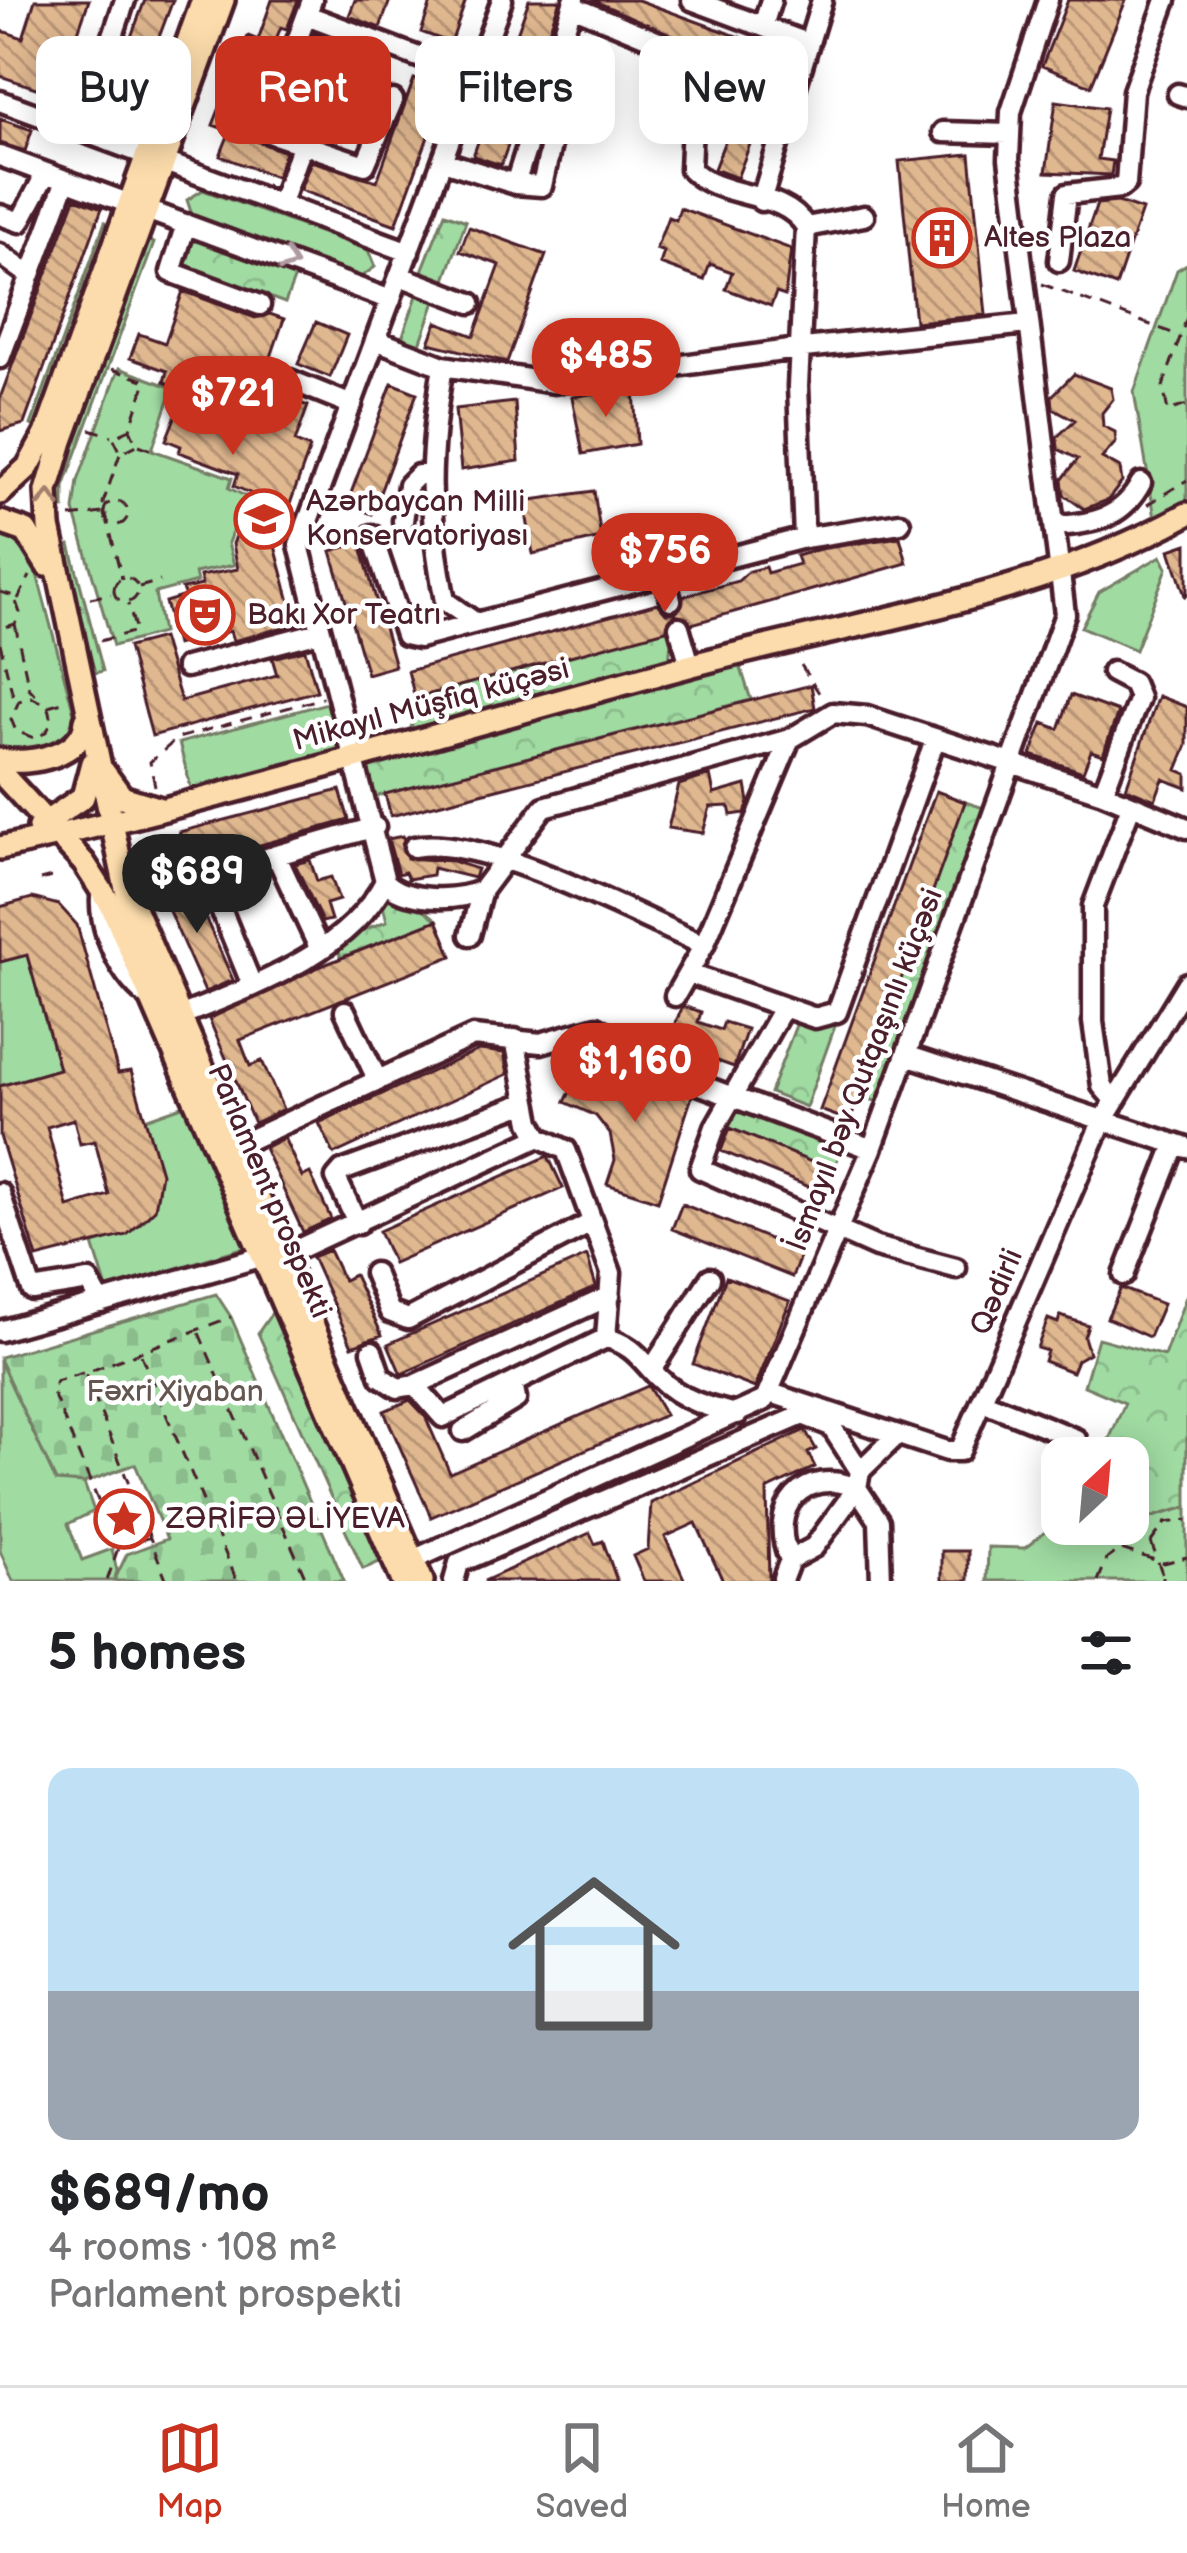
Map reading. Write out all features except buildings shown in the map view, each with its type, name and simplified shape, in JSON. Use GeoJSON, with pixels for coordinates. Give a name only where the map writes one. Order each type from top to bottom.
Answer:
{"type":"FeatureCollection","features":[{"type":"Feature","properties":{"kind":"main road"},"geometry":{"type":"LineString","coordinates":[[157,156],[203,0]]}},
{"type":"Feature","properties":{"kind":"main road"},"geometry":{"type":"LineString","coordinates":[[0,760],[19,761],[78,744],[85,730],[47,509],[54,438],[157,156],[223,0]]}},
{"type":"Feature","properties":{"kind":"main road"},"geometry":{"type":"LineString","coordinates":[[0,470],[54,438]]}},
{"type":"Feature","properties":{"kind":"main road"},"geometry":{"type":"LineString","coordinates":[[0,494],[54,438]]}},
{"type":"Feature","properties":{"kind":"main road","name":"Mikayıl Müşfiq küçəsi"},"geometry":{"type":"LineString","coordinates":[[0,846],[53,829],[109,824],[171,809],[690,665],[1062,573],[1187,514]]}},
{"type":"Feature","properties":{"kind":"main road"},"geometry":{"type":"LineString","coordinates":[[5,525],[34,540],[59,593]]}},
{"type":"Feature","properties":{"kind":"main road"},"geometry":{"type":"LineString","coordinates":[[53,829],[87,789],[92,727],[76,698]]}},
{"type":"Feature","properties":{"kind":"main road","name":"Parlament prospekti"},"geometry":{"type":"LineString","coordinates":[[92,727],[120,871],[236,1146],[274,1256]]}},
{"type":"Feature","properties":{"kind":"main road"},"geometry":{"type":"LineString","coordinates":[[98,763],[122,797],[171,809]]}},
{"type":"Feature","properties":{"kind":"main road","name":"Parlament prospekti"},"geometry":{"type":"LineString","coordinates":[[0,772],[102,889],[274,1256],[413,1574]]}},
{"type":"Feature","properties":{"kind":"main road"},"geometry":{"type":"LineString","coordinates":[[120,871],[130,837],[171,809]]}},
{"type":"Feature","properties":{"kind":"street"},"geometry":{"type":"LineString","coordinates":[[113,36],[125,0]]}},
{"type":"Feature","properties":{"kind":"street"},"geometry":{"type":"LineString","coordinates":[[489,36],[502,0]]}},
{"type":"Feature","properties":{"kind":"street"},"geometry":{"type":"LineString","coordinates":[[692,0],[789,36]]}},
{"type":"Feature","properties":{"kind":"street"},"geometry":{"type":"LineString","coordinates":[[764,26],[771,0]]}},
{"type":"Feature","properties":{"kind":"street"},"geometry":{"type":"LineString","coordinates":[[808,40],[822,0]]}},
{"type":"Feature","properties":{"kind":"street"},"geometry":{"type":"LineString","coordinates":[[943,132],[1009,134],[1048,0]]}},
{"type":"Feature","properties":{"kind":"street"},"geometry":{"type":"LineString","coordinates":[[1059,261],[1066,194],[1126,183],[1133,92],[1166,0]]}},
{"type":"Feature","properties":{"kind":"street"},"geometry":{"type":"LineString","coordinates":[[561,36],[573,3],[695,57],[686,155],[690,170],[703,182],[783,204],[806,227],[804,348],[798,386],[804,538]]}},
{"type":"Feature","properties":{"kind":"street"},"geometry":{"type":"LineString","coordinates":[[393,100],[365,165],[302,145],[268,128],[309,7],[415,52]]}},
{"type":"Feature","properties":{"kind":"street"},"geometry":{"type":"LineString","coordinates":[[0,101],[409,252]]}},
{"type":"Feature","properties":{"kind":"street","name":"İsmayıl bəy Qutqaşınlı küçəsi"},"geometry":{"type":"LineString","coordinates":[[770,1393],[872,1149],[1063,623],[1062,573],[1022,283],[1009,134]]}},
{"type":"Feature","properties":{"kind":"street"},"geometry":{"type":"LineString","coordinates":[[180,1016],[320,950],[375,900],[385,881],[299,544],[449,144]]}},
{"type":"Feature","properties":{"kind":"street"},"geometry":{"type":"LineString","coordinates":[[515,184],[526,144]]}},
{"type":"Feature","properties":{"kind":"street"},"geometry":{"type":"LineString","coordinates":[[761,201],[778,144]]}},
{"type":"Feature","properties":{"kind":"street"},"geometry":{"type":"LineString","coordinates":[[280,203],[302,145]]}},
{"type":"Feature","properties":{"kind":"street"},"geometry":{"type":"LineString","coordinates":[[443,161],[515,184],[542,186],[551,145]]}},
{"type":"Feature","properties":{"kind":"street"},"geometry":{"type":"LineString","coordinates":[[0,156],[391,300]]}},
{"type":"Feature","properties":{"kind":"street"},"geometry":{"type":"LineString","coordinates":[[29,275],[0,252],[46,173]]}},
{"type":"Feature","properties":{"kind":"street"},"geometry":{"type":"LineString","coordinates":[[0,358],[66,180]]}},
{"type":"Feature","properties":{"kind":"street"},"geometry":{"type":"LineString","coordinates":[[0,215],[20,222]]}},
{"type":"Feature","properties":{"kind":"street"},"geometry":{"type":"LineString","coordinates":[[806,227],[864,216]]}},
{"type":"Feature","properties":{"kind":"street"},"geometry":{"type":"LineString","coordinates":[[186,224],[172,272],[260,304]]}},
{"type":"Feature","properties":{"kind":"street"},"geometry":{"type":"LineString","coordinates":[[400,276],[471,303]]}},
{"type":"Feature","properties":{"kind":"street"},"geometry":{"type":"LineString","coordinates":[[376,340],[443,366],[554,383],[915,329],[1027,324]]}},
{"type":"Feature","properties":{"kind":"street"},"geometry":{"type":"LineString","coordinates":[[443,366],[428,475],[430,527],[446,601],[476,623]]}},
{"type":"Feature","properties":{"kind":"street"},"geometry":{"type":"LineString","coordinates":[[290,380],[352,405]]}},
{"type":"Feature","properties":{"kind":"street"},"geometry":{"type":"LineString","coordinates":[[403,521],[408,485],[418,475],[428,475]]}},
{"type":"Feature","properties":{"kind":"street"},"geometry":{"type":"LineString","coordinates":[[1054,526],[1095,523],[1128,504],[1141,483]]}},
{"type":"Feature","properties":{"kind":"street"},"geometry":{"type":"LineString","coordinates":[[372,535],[405,635],[419,638],[804,538],[900,523]]}},
{"type":"Feature","properties":{"kind":"street"},"geometry":{"type":"LineString","coordinates":[[664,572],[671,599]]}},
{"type":"Feature","properties":{"kind":"street"},"geometry":{"type":"LineString","coordinates":[[679,627],[690,665]]}},
{"type":"Feature","properties":{"kind":"street"},"geometry":{"type":"LineString","coordinates":[[186,668],[320,632]]}},
{"type":"Feature","properties":{"kind":"street"},"geometry":{"type":"LineString","coordinates":[[1103,793],[1139,698],[1133,683],[1112,672]]}},
{"type":"Feature","properties":{"kind":"street"},"geometry":{"type":"LineString","coordinates":[[470,935],[482,890],[544,807],[790,740],[833,713],[866,716],[1103,793],[1187,828]]}},
{"type":"Feature","properties":{"kind":"street"},"geometry":{"type":"LineString","coordinates":[[675,996],[704,945],[790,740]]}},
{"type":"Feature","properties":{"kind":"street"},"geometry":{"type":"LineString","coordinates":[[690,974],[815,1018],[837,1012],[934,740]]}},
{"type":"Feature","properties":{"kind":"street"},"geometry":{"type":"LineString","coordinates":[[1115,1101],[1102,1087],[1099,1072],[1093,906],[1131,806]]}},
{"type":"Feature","properties":{"kind":"street"},"geometry":{"type":"LineString","coordinates":[[252,985],[207,875],[374,827]]}},
{"type":"Feature","properties":{"kind":"street"},"geometry":{"type":"LineString","coordinates":[[415,847],[458,845],[503,860],[704,945]]}},
{"type":"Feature","properties":{"kind":"street"},"geometry":{"type":"LineString","coordinates":[[276,855],[320,950]]}},
{"type":"Feature","properties":{"kind":"street"},"geometry":{"type":"LineString","coordinates":[[385,881],[406,896],[459,898],[482,890]]}},
{"type":"Feature","properties":{"kind":"street","name":"Qədirli"},"geometry":{"type":"LineString","coordinates":[[770,1393],[897,1435],[960,1450],[1101,1124],[1187,982]]}},
{"type":"Feature","properties":{"kind":"street"},"geometry":{"type":"LineString","coordinates":[[783,1007],[729,1094],[700,1169],[877,1247],[956,1268]]}},
{"type":"Feature","properties":{"kind":"street"},"geometry":{"type":"LineString","coordinates":[[345,1011],[378,1081]]}},
{"type":"Feature","properties":{"kind":"street"},"geometry":{"type":"LineString","coordinates":[[236,1146],[473,1036],[559,1040],[597,1027],[656,1065],[872,1149]]}},
{"type":"Feature","properties":{"kind":"street"},"geometry":{"type":"LineString","coordinates":[[515,1040],[525,1103],[539,1137],[566,1150],[608,1261],[606,1338]]}},
{"type":"Feature","properties":{"kind":"street"},"geometry":{"type":"LineString","coordinates":[[906,1055],[1101,1124],[1181,1146],[1124,1275]]}},
{"type":"Feature","properties":{"kind":"street"},"geometry":{"type":"LineString","coordinates":[[694,1098],[729,1094]]}},
{"type":"Feature","properties":{"kind":"street"},"geometry":{"type":"LineString","coordinates":[[358,1224],[336,1178],[342,1171],[525,1103]]}},
{"type":"Feature","properties":{"kind":"street"},"geometry":{"type":"LineString","coordinates":[[0,1331],[274,1256],[358,1224],[539,1137]]}},
{"type":"Feature","properties":{"kind":"street"},"geometry":{"type":"LineString","coordinates":[[0,1193],[32,1290],[88,1281],[101,1303]]}},
{"type":"Feature","properties":{"kind":"street"},"geometry":{"type":"LineString","coordinates":[[374,1273],[390,1312],[408,1319],[590,1222]]}},
{"type":"Feature","properties":{"kind":"street"},"geometry":{"type":"LineString","coordinates":[[652,1369],[710,1278]]}},
{"type":"Feature","properties":{"kind":"street"},"geometry":{"type":"LineString","coordinates":[[372,1351],[388,1384],[415,1385],[610,1296]]}},
{"type":"Feature","properties":{"kind":"street"},"geometry":{"type":"LineString","coordinates":[[415,1385],[435,1414],[443,1417],[606,1338],[638,1351],[687,1399],[738,1414]]}},
{"type":"Feature","properties":{"kind":"street"},"geometry":{"type":"LineString","coordinates":[[463,1431],[510,1407],[516,1399],[513,1384]]}},
{"type":"Feature","properties":{"kind":"street"},"geometry":{"type":"LineString","coordinates":[[413,1574],[738,1414],[770,1393]]}},
{"type":"Feature","properties":{"kind":"street"},"geometry":{"type":"LineString","coordinates":[[984,1402],[1071,1437]]}},
{"type":"Feature","properties":{"kind":"street"},"geometry":{"type":"LineString","coordinates":[[454,1581],[459,1563],[803,1415],[831,1426],[879,1521],[881,1581]]}},
{"type":"Feature","properties":{"kind":"street"},"geometry":{"type":"LineString","coordinates":[[859,1480],[834,1482],[788,1503],[779,1528],[786,1569],[814,1547],[859,1480],[897,1435]]}},
{"type":"Feature","properties":{"kind":"path"},"geometry":{"type":"LineString","coordinates":[[1022,283],[1043,284],[1180,336]]}},
{"type":"Feature","properties":{"kind":"path"},"geometry":{"type":"LineString","coordinates":[[1187,317],[1163,387],[1168,411],[1187,405]]}},
{"type":"Feature","properties":{"kind":"path"},"geometry":{"type":"LineString","coordinates":[[112,369],[146,381],[130,429],[137,445]]}},
{"type":"Feature","properties":{"kind":"path"},"geometry":{"type":"LineString","coordinates":[[90,428],[113,437],[121,453]]}},
{"type":"Feature","properties":{"kind":"path"},"geometry":{"type":"LineString","coordinates":[[113,437],[130,429]]}},
{"type":"Feature","properties":{"kind":"path"},"geometry":{"type":"LineString","coordinates":[[114,593],[122,579],[104,513],[106,488],[121,453],[137,445],[152,450]]}},
{"type":"Feature","properties":{"kind":"path"},"geometry":{"type":"LineString","coordinates":[[1128,504],[1147,505],[1187,480]]}},
{"type":"Feature","properties":{"kind":"path"},"geometry":{"type":"LineString","coordinates":[[70,517],[104,513],[116,500],[127,506],[129,515],[117,525],[104,513]]}},
{"type":"Feature","properties":{"kind":"path"},"geometry":{"type":"LineString","coordinates":[[35,566],[18,601],[14,624],[29,688],[49,706]]}},
{"type":"Feature","properties":{"kind":"path"},"geometry":{"type":"LineString","coordinates":[[122,579],[137,587],[160,581]]}},
{"type":"Feature","properties":{"kind":"path"},"geometry":{"type":"LineString","coordinates":[[128,602],[137,587]]}},
{"type":"Feature","properties":{"kind":"path"},"geometry":{"type":"LineString","coordinates":[[0,592],[18,601]]}},
{"type":"Feature","properties":{"kind":"path"},"geometry":{"type":"LineString","coordinates":[[90,598],[114,593],[128,602],[136,631],[100,641]]}},
{"type":"Feature","properties":{"kind":"path"},"geometry":{"type":"LineString","coordinates":[[0,629],[14,624]]}},
{"type":"Feature","properties":{"kind":"path"},"geometry":{"type":"LineString","coordinates":[[17,644],[2,645],[16,692],[12,725],[34,738],[50,726],[49,706]]}},
{"type":"Feature","properties":{"kind":"path"},"geometry":{"type":"LineString","coordinates":[[801,665],[833,713]]}},
{"type":"Feature","properties":{"kind":"path"},"geometry":{"type":"LineString","coordinates":[[16,692],[29,688]]}},
{"type":"Feature","properties":{"kind":"path"},"geometry":{"type":"LineString","coordinates":[[155,788],[150,762],[178,738],[328,696]]}},
{"type":"Feature","properties":{"kind":"path"},"geometry":{"type":"LineString","coordinates":[[14,706],[38,698]]}},
{"type":"Feature","properties":{"kind":"path"},"geometry":{"type":"LineString","coordinates":[[49,706],[76,698]]}},
{"type":"Feature","properties":{"kind":"path"},"geometry":{"type":"LineString","coordinates":[[165,855],[172,873]]}},
{"type":"Feature","properties":{"kind":"path"},"geometry":{"type":"LineString","coordinates":[[143,887],[172,873],[207,875]]}},
{"type":"Feature","properties":{"kind":"path"},"geometry":{"type":"LineString","coordinates":[[40,880],[59,875]]}},
{"type":"Feature","properties":{"kind":"path"},"geometry":{"type":"LineString","coordinates":[[106,1581],[118,1548],[52,1391],[56,1381],[231,1317]]}},
{"type":"Feature","properties":{"kind":"path"},"geometry":{"type":"LineString","coordinates":[[198,1331],[307,1581]]}},
{"type":"Feature","properties":{"kind":"path"},"geometry":{"type":"LineString","coordinates":[[140,1353],[237,1581]]}},
{"type":"Feature","properties":{"kind":"path"},"geometry":{"type":"LineString","coordinates":[[85,1373],[167,1581]]}},
{"type":"Feature","properties":{"kind":"path"},"geometry":{"type":"LineString","coordinates":[[99,1502],[132,1492]]}},
{"type":"Feature","properties":{"kind":"path"},"geometry":{"type":"LineString","coordinates":[[1163,1579],[1151,1542],[1165,1522],[1184,1522],[1187,1530]]}},
{"type":"Feature","properties":{"kind":"path"},"geometry":{"type":"LineString","coordinates":[[118,1548],[150,1537]]}},
{"type":"Feature","properties":{"kind":"path"},"geometry":{"type":"LineString","coordinates":[[1098,1581],[1107,1559],[1120,1549],[1164,1563],[1187,1557]]}},
{"type":"Feature","properties":{"kind":"green space"},"geometry":{"type":"Polygon","coordinates":[[[203,190],[368,250],[375,267],[361,277],[192,215],[187,200],[203,190]]]}},
{"type":"Feature","properties":{"kind":"green space"},"geometry":{"type":"Polygon","coordinates":[[[445,213],[466,221],[445,280],[422,271],[445,213]]]}},
{"type":"Feature","properties":{"kind":"green space"},"geometry":{"type":"Polygon","coordinates":[[[105,222],[113,225],[38,428],[31,425],[105,222]]]}},
{"type":"Feature","properties":{"kind":"green space"},"geometry":{"type":"Polygon","coordinates":[[[187,237],[295,277],[285,303],[179,264],[187,237]]]}},
{"type":"Feature","properties":{"kind":"green space"},"geometry":{"type":"Polygon","coordinates":[[[147,240],[154,243],[64,487],[64,508],[56,508],[57,486],[147,240]]]}},
{"type":"Feature","properties":{"kind":"green space"},"geometry":{"type":"Polygon","coordinates":[[[1187,264],[1187,500],[1155,518],[1134,392],[1177,270],[1187,264]]]}},
{"type":"Feature","properties":{"kind":"green space"},"geometry":{"type":"Polygon","coordinates":[[[420,287],[438,293],[420,344],[402,338],[420,287]]]}},
{"type":"Feature","properties":{"kind":"green space"},"geometry":{"type":"Polygon","coordinates":[[[119,368],[173,388],[152,450],[232,478],[229,488],[245,496],[228,543],[234,565],[195,573],[197,582],[155,593],[162,633],[113,646],[74,510],[78,481],[119,368]]]}},
{"type":"Feature","properties":{"kind":"green space"},"geometry":{"type":"Polygon","coordinates":[[[10,532],[29,544],[77,724],[72,740],[15,756],[0,751],[0,535],[10,532]]]}},
{"type":"Feature","properties":{"kind":"green space"},"geometry":{"type":"Polygon","coordinates":[[[70,545],[103,671],[95,673],[62,548],[70,545]]]}},
{"type":"Feature","properties":{"kind":"green space"},"geometry":{"type":"Polygon","coordinates":[[[1161,556],[1167,568],[1135,650],[1081,627],[1099,592],[1161,556]]]}},
{"type":"Feature","properties":{"kind":"green space"},"geometry":{"type":"Polygon","coordinates":[[[672,628],[669,663],[411,731],[415,698],[672,628]]]}},
{"type":"Feature","properties":{"kind":"green space"},"geometry":{"type":"Polygon","coordinates":[[[740,665],[751,700],[374,797],[364,765],[740,665]]]}},
{"type":"Feature","properties":{"kind":"green space"},"geometry":{"type":"Polygon","coordinates":[[[327,703],[339,749],[191,788],[179,743],[327,703]]]}},
{"type":"Feature","properties":{"kind":"green space"},"geometry":{"type":"Polygon","coordinates":[[[965,802],[984,808],[879,1102],[858,1096],[965,802]]]}},
{"type":"Feature","properties":{"kind":"green space"},"geometry":{"type":"Polygon","coordinates":[[[391,883],[437,920],[340,958],[338,939],[387,921],[382,901],[391,883]]]}},
{"type":"Feature","properties":{"kind":"green space"},"geometry":{"type":"Polygon","coordinates":[[[27,955],[59,1069],[0,1086],[0,962],[27,955]]]}},
{"type":"Feature","properties":{"kind":"green space"},"geometry":{"type":"Polygon","coordinates":[[[798,1020],[835,1026],[806,1107],[770,1093],[798,1020]]]}},
{"type":"Feature","properties":{"kind":"green space"},"geometry":{"type":"Polygon","coordinates":[[[185,1105],[246,1247],[107,1289],[93,1244],[138,1225],[157,1200],[157,1165],[145,1119],[185,1105]]]}},
{"type":"Feature","properties":{"kind":"green space"},"geometry":{"type":"Polygon","coordinates":[[[736,1106],[842,1148],[833,1171],[727,1127],[736,1106]]]}},
{"type":"Feature","properties":{"kind":"green space","name":"Fəxri Xiyaban"},"geometry":{"type":"Polygon","coordinates":[[[216,1294],[231,1317],[344,1581],[114,1581],[127,1554],[167,1539],[135,1464],[84,1483],[56,1481],[0,1361],[0,1357],[216,1294]]]}},
{"type":"Feature","properties":{"kind":"green space"},"geometry":{"type":"Polygon","coordinates":[[[1187,1294],[1187,1507],[1149,1518],[1149,1437],[1110,1437],[1125,1403],[1084,1386],[1098,1338],[1164,1356],[1187,1294]]]}},
{"type":"Feature","properties":{"kind":"green space"},"geometry":{"type":"Polygon","coordinates":[[[274,1310],[382,1561],[363,1569],[258,1333],[274,1310]]]}},
{"type":"Feature","properties":{"kind":"green space"},"geometry":{"type":"Polygon","coordinates":[[[0,1361],[56,1480],[84,1483],[94,1511],[68,1524],[82,1560],[112,1549],[117,1571],[114,1581],[13,1581],[0,1551],[0,1361]]]}},
{"type":"Feature","properties":{"kind":"green space"},"geometry":{"type":"Polygon","coordinates":[[[1187,1507],[1187,1581],[987,1581],[988,1547],[1025,1548],[1041,1535],[1041,1545],[1149,1545],[1149,1518],[1187,1507]]]}},
{"type":"Feature","properties":{"kind":"place","name":"Altes Plaza"},"geometry":{"type":"Point","coordinates":[942,238]}},
{"type":"Feature","properties":{"kind":"place","name":"Azərbaycan Milli Konservatoriyası"},"geometry":{"type":"Point","coordinates":[264,519]}},
{"type":"Feature","properties":{"kind":"place","name":"Bakı Xor Teatrı"},"geometry":{"type":"Point","coordinates":[205,615]}},
{"type":"Feature","properties":{"kind":"place","name":"ZƏRİFƏ ƏLİYEVA"},"geometry":{"type":"Point","coordinates":[124,1519]}}]}
